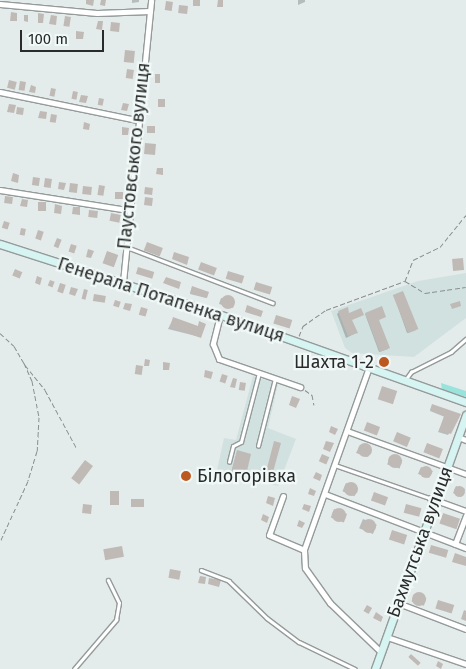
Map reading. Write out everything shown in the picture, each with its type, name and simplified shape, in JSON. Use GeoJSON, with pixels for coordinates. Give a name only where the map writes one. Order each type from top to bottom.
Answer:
{"type":"FeatureCollection","features":[{"type":"Feature","properties":{"kind":"main road","name":"Генерала Потапенка вулиця"},"geometry":{"type":"LineString","coordinates":[[0,244],[123,282],[466,402]]}},
{"type":"Feature","properties":{"kind":"main road","name":"Бахмутська вулиця"},"geometry":{"type":"LineString","coordinates":[[375,669],[423,533],[433,499],[448,467],[466,415]]}},
{"type":"Feature","properties":{"kind":"street","name":"Паустовського вулиця"},"geometry":{"type":"LineString","coordinates":[[123,282],[128,210],[151,0]]}},
{"type":"Feature","properties":{"kind":"street"},"geometry":{"type":"LineString","coordinates":[[0,4],[97,13],[150,10]]}},
{"type":"Feature","properties":{"kind":"street"},"geometry":{"type":"LineString","coordinates":[[0,92],[137,120]]}},
{"type":"Feature","properties":{"kind":"street"},"geometry":{"type":"LineString","coordinates":[[0,190],[128,210]]}},
{"type":"Feature","properties":{"kind":"street"},"geometry":{"type":"LineString","coordinates":[[220,315],[213,344],[219,359],[300,387]]}},
{"type":"Feature","properties":{"kind":"street"},"geometry":{"type":"LineString","coordinates":[[369,367],[304,550],[305,568],[330,603],[381,652]]}},
{"type":"Feature","properties":{"kind":"street"},"geometry":{"type":"LineString","coordinates":[[347,431],[466,474]]}},
{"type":"Feature","properties":{"kind":"street"},"geometry":{"type":"LineString","coordinates":[[458,437],[466,440]]}},
{"type":"Feature","properties":{"kind":"street"},"geometry":{"type":"LineString","coordinates":[[324,494],[466,548]]}},
{"type":"Feature","properties":{"kind":"street"},"geometry":{"type":"LineString","coordinates":[[283,496],[269,535],[304,550]]}},
{"type":"Feature","properties":{"kind":"street"},"geometry":{"type":"LineString","coordinates":[[433,499],[466,510]]}},
{"type":"Feature","properties":{"kind":"street"},"geometry":{"type":"LineString","coordinates":[[454,544],[466,515]]}},
{"type":"Feature","properties":{"kind":"street"},"geometry":{"type":"LineString","coordinates":[[398,603],[466,629]]}},
{"type":"Feature","properties":{"kind":"street"},"geometry":{"type":"LineString","coordinates":[[387,637],[466,664]]}},
{"type":"Feature","properties":{"kind":"lane"},"geometry":{"type":"LineString","coordinates":[[125,246],[273,303]]}},
{"type":"Feature","properties":{"kind":"lane"},"geometry":{"type":"LineString","coordinates":[[405,380],[411,372],[451,352],[466,340]]}},
{"type":"Feature","properties":{"kind":"lane"},"geometry":{"type":"LineString","coordinates":[[229,462],[233,446],[241,442],[259,373]]}},
{"type":"Feature","properties":{"kind":"lane"},"geometry":{"type":"LineString","coordinates":[[258,446],[275,379]]}},
{"type":"Feature","properties":{"kind":"lane"},"geometry":{"type":"LineString","coordinates":[[335,464],[433,499]]}},
{"type":"Feature","properties":{"kind":"lane"},"geometry":{"type":"LineString","coordinates":[[201,570],[228,582],[267,618],[299,642],[355,669]]}},
{"type":"Feature","properties":{"kind":"lane"},"geometry":{"type":"LineString","coordinates":[[74,669],[116,620],[119,603],[108,580]]}},
{"type":"Feature","properties":{"kind":"path"},"geometry":{"type":"LineString","coordinates":[[405,281],[413,260],[440,247],[459,219],[466,215]]}},
{"type":"Feature","properties":{"kind":"path"},"geometry":{"type":"LineString","coordinates":[[297,342],[303,326],[326,310],[405,281],[425,292],[466,286]]}},
{"type":"Feature","properties":{"kind":"path"},"geometry":{"type":"LineString","coordinates":[[0,333],[14,346],[24,363],[32,381],[38,408],[38,439],[24,492],[0,542]]}},
{"type":"Feature","properties":{"kind":"path"},"geometry":{"type":"LineString","coordinates":[[24,363],[46,390],[77,449]]}},
{"type":"Feature","properties":{"kind":"path"},"geometry":{"type":"LineString","coordinates":[[300,387],[312,394],[314,405]]}},
{"type":"Feature","properties":{"kind":"shaded area"},"geometry":{"type":"Polygon","coordinates":[[[466,273],[466,318],[414,357],[352,353],[345,348],[331,311],[418,281],[466,273]]]}},
{"type":"Feature","properties":{"kind":"shaded area"},"geometry":{"type":"Polygon","coordinates":[[[253,376],[278,384],[268,428],[296,439],[278,486],[217,470],[224,438],[236,440],[253,376]]]}},
{"type":"Feature","properties":{"kind":"shaded area"},"geometry":{"type":"Polygon","coordinates":[[[441,383],[466,391],[466,397],[442,390],[441,383]]]}},
{"type":"Feature","properties":{"kind":"building"},"geometry":{"type":"Polygon","coordinates":[[[86,0],[94,0],[93,6],[86,4],[86,0]]]}},
{"type":"Feature","properties":{"kind":"building"},"geometry":{"type":"Polygon","coordinates":[[[101,0],[106,0],[105,6],[100,5],[101,0]]]}},
{"type":"Feature","properties":{"kind":"building"},"geometry":{"type":"Polygon","coordinates":[[[193,0],[200,0],[200,6],[193,6],[193,0]]]}},
{"type":"Feature","properties":{"kind":"building"},"geometry":{"type":"Polygon","coordinates":[[[218,0],[223,0],[223,7],[217,7],[218,0]]]}},
{"type":"Feature","properties":{"kind":"building"},"geometry":{"type":"Polygon","coordinates":[[[166,1],[173,2],[172,11],[165,10],[166,1]]]}},
{"type":"Feature","properties":{"kind":"building"},"geometry":{"type":"Polygon","coordinates":[[[179,5],[188,6],[187,14],[178,13],[179,5]]]}},
{"type":"Feature","properties":{"kind":"building"},"geometry":{"type":"Polygon","coordinates":[[[11,12],[17,13],[17,21],[10,21],[11,12]]]}},
{"type":"Feature","properties":{"kind":"building"},"geometry":{"type":"Polygon","coordinates":[[[38,13],[44,14],[43,23],[38,23],[38,13]]]}},
{"type":"Feature","properties":{"kind":"building"},"geometry":{"type":"Polygon","coordinates":[[[24,15],[28,15],[28,22],[24,21],[24,15]]]}},
{"type":"Feature","properties":{"kind":"building"},"geometry":{"type":"Polygon","coordinates":[[[51,15],[57,16],[56,25],[49,24],[51,15]]]}},
{"type":"Feature","properties":{"kind":"building"},"geometry":{"type":"Polygon","coordinates":[[[65,16],[71,17],[69,27],[63,26],[65,16]]]}},
{"type":"Feature","properties":{"kind":"building"},"geometry":{"type":"Polygon","coordinates":[[[98,21],[103,21],[102,30],[96,29],[98,21]]]}},
{"type":"Feature","properties":{"kind":"building"},"geometry":{"type":"Polygon","coordinates":[[[111,22],[120,23],[119,32],[110,31],[111,22]]]}},
{"type":"Feature","properties":{"kind":"building"},"geometry":{"type":"Polygon","coordinates":[[[76,31],[84,32],[83,39],[76,39],[76,31]]]}},
{"type":"Feature","properties":{"kind":"building"},"geometry":{"type":"Polygon","coordinates":[[[125,50],[135,51],[134,63],[124,62],[125,50]]]}},
{"type":"Feature","properties":{"kind":"building"},"geometry":{"type":"Polygon","coordinates":[[[127,69],[134,70],[133,79],[126,78],[127,69]]]}},
{"type":"Feature","properties":{"kind":"building"},"geometry":{"type":"Polygon","coordinates":[[[155,74],[160,74],[160,83],[155,83],[155,74]]]}},
{"type":"Feature","properties":{"kind":"building"},"geometry":{"type":"Polygon","coordinates":[[[9,80],[17,82],[15,90],[7,88],[9,80]]]}},
{"type":"Feature","properties":{"kind":"building"},"geometry":{"type":"Polygon","coordinates":[[[20,81],[26,82],[25,91],[19,90],[20,81]]]}},
{"type":"Feature","properties":{"kind":"building"},"geometry":{"type":"Polygon","coordinates":[[[31,85],[36,87],[35,93],[29,92],[31,85]]]}},
{"type":"Feature","properties":{"kind":"building"},"geometry":{"type":"Polygon","coordinates":[[[51,88],[56,89],[54,97],[49,96],[51,88]]]}},
{"type":"Feature","properties":{"kind":"building"},"geometry":{"type":"Polygon","coordinates":[[[73,91],[78,92],[76,100],[71,99],[73,91]]]}},
{"type":"Feature","properties":{"kind":"building"},"geometry":{"type":"Polygon","coordinates":[[[81,95],[88,96],[86,103],[79,102],[81,95]]]}},
{"type":"Feature","properties":{"kind":"building"},"geometry":{"type":"Polygon","coordinates":[[[99,98],[104,99],[103,106],[98,105],[99,98]]]}},
{"type":"Feature","properties":{"kind":"building"},"geometry":{"type":"Polygon","coordinates":[[[158,99],[165,99],[165,107],[158,107],[158,99]]]}},
{"type":"Feature","properties":{"kind":"building"},"geometry":{"type":"Polygon","coordinates":[[[123,103],[129,104],[127,111],[121,110],[123,103]]]}},
{"type":"Feature","properties":{"kind":"building"},"geometry":{"type":"Polygon","coordinates":[[[9,104],[16,105],[14,113],[7,112],[9,104]]]}},
{"type":"Feature","properties":{"kind":"building"},"geometry":{"type":"Polygon","coordinates":[[[17,107],[24,108],[23,115],[16,114],[17,107]]]}},
{"type":"Feature","properties":{"kind":"building"},"geometry":{"type":"Polygon","coordinates":[[[40,111],[47,112],[46,119],[38,118],[40,111]]]}},
{"type":"Feature","properties":{"kind":"building"},"geometry":{"type":"Polygon","coordinates":[[[51,114],[57,115],[56,123],[50,122],[51,114]]]}},
{"type":"Feature","properties":{"kind":"building"},"geometry":{"type":"Polygon","coordinates":[[[84,122],[90,124],[89,130],[83,129],[84,122]]]}},
{"type":"Feature","properties":{"kind":"building"},"geometry":{"type":"Polygon","coordinates":[[[147,126],[155,126],[155,133],[147,133],[147,126]]]}},
{"type":"Feature","properties":{"kind":"building"},"geometry":{"type":"Polygon","coordinates":[[[122,127],[129,128],[128,135],[122,135],[122,127]]]}},
{"type":"Feature","properties":{"kind":"building"},"geometry":{"type":"Polygon","coordinates":[[[145,143],[156,144],[155,155],[144,154],[145,143]]]}},
{"type":"Feature","properties":{"kind":"building"},"geometry":{"type":"Polygon","coordinates":[[[157,168],[163,168],[163,175],[156,174],[157,168]]]}},
{"type":"Feature","properties":{"kind":"building"},"geometry":{"type":"Polygon","coordinates":[[[13,173],[19,175],[18,183],[11,181],[13,173]]]}},
{"type":"Feature","properties":{"kind":"building"},"geometry":{"type":"Polygon","coordinates":[[[33,177],[40,178],[39,186],[32,185],[33,177]]]}},
{"type":"Feature","properties":{"kind":"building"},"geometry":{"type":"Polygon","coordinates":[[[45,178],[52,179],[51,188],[44,187],[45,178]]]}},
{"type":"Feature","properties":{"kind":"building"},"geometry":{"type":"Polygon","coordinates":[[[59,182],[66,183],[64,190],[58,189],[59,182]]]}},
{"type":"Feature","properties":{"kind":"building"},"geometry":{"type":"Polygon","coordinates":[[[70,183],[78,184],[77,193],[69,192],[70,183]]]}},
{"type":"Feature","properties":{"kind":"building"},"geometry":{"type":"Polygon","coordinates":[[[99,185],[105,186],[103,196],[97,195],[99,185]]]}},
{"type":"Feature","properties":{"kind":"building"},"geometry":{"type":"Polygon","coordinates":[[[83,186],[92,187],[91,195],[82,194],[83,186]]]}},
{"type":"Feature","properties":{"kind":"building"},"geometry":{"type":"Polygon","coordinates":[[[145,187],[153,188],[152,195],[144,194],[145,187]]]}},
{"type":"Feature","properties":{"kind":"building"},"geometry":{"type":"Polygon","coordinates":[[[115,192],[123,192],[123,199],[115,199],[115,192]]]}},
{"type":"Feature","properties":{"kind":"building"},"geometry":{"type":"Polygon","coordinates":[[[5,196],[13,197],[12,204],[4,203],[5,196]]]}},
{"type":"Feature","properties":{"kind":"building"},"geometry":{"type":"Polygon","coordinates":[[[145,197],[153,198],[152,206],[144,205],[145,197]]]}},
{"type":"Feature","properties":{"kind":"building"},"geometry":{"type":"Polygon","coordinates":[[[22,199],[28,200],[27,207],[20,206],[22,199]]]}},
{"type":"Feature","properties":{"kind":"building"},"geometry":{"type":"Polygon","coordinates":[[[38,202],[46,202],[46,211],[38,211],[38,202]]]}},
{"type":"Feature","properties":{"kind":"building"},"geometry":{"type":"Polygon","coordinates":[[[55,204],[62,206],[61,214],[54,213],[55,204]]]}},
{"type":"Feature","properties":{"kind":"building"},"geometry":{"type":"Polygon","coordinates":[[[73,207],[80,207],[80,215],[72,214],[73,207]]]}},
{"type":"Feature","properties":{"kind":"building"},"geometry":{"type":"Polygon","coordinates":[[[89,210],[98,211],[97,218],[88,217],[89,210]]]}},
{"type":"Feature","properties":{"kind":"building"},"geometry":{"type":"Polygon","coordinates":[[[111,213],[121,215],[119,223],[109,221],[111,213]]]}},
{"type":"Feature","properties":{"kind":"building"},"geometry":{"type":"Polygon","coordinates":[[[4,221],[10,223],[8,230],[2,228],[4,221]]]}},
{"type":"Feature","properties":{"kind":"building"},"geometry":{"type":"Polygon","coordinates":[[[21,228],[26,229],[25,236],[20,235],[21,228]]]}},
{"type":"Feature","properties":{"kind":"building"},"geometry":{"type":"Polygon","coordinates":[[[38,230],[44,232],[41,240],[35,239],[38,230]]]}},
{"type":"Feature","properties":{"kind":"building"},"geometry":{"type":"Polygon","coordinates":[[[57,238],[62,240],[58,248],[54,246],[57,238]]]}},
{"type":"Feature","properties":{"kind":"building"},"geometry":{"type":"Polygon","coordinates":[[[147,242],[163,248],[160,256],[144,250],[147,242]]]}},
{"type":"Feature","properties":{"kind":"building"},"geometry":{"type":"Polygon","coordinates":[[[71,244],[77,246],[74,253],[69,252],[71,244]]]}},
{"type":"Feature","properties":{"kind":"building"},"geometry":{"type":"Polygon","coordinates":[[[88,249],[94,251],[91,258],[86,257],[88,249]]]}},
{"type":"Feature","properties":{"kind":"building"},"geometry":{"type":"Polygon","coordinates":[[[107,251],[118,255],[114,267],[103,263],[107,251]]]}},
{"type":"Feature","properties":{"kind":"building"},"geometry":{"type":"Polygon","coordinates":[[[174,252],[189,257],[187,265],[172,259],[174,252]]]}},
{"type":"Feature","properties":{"kind":"building"},"geometry":{"type":"Polygon","coordinates":[[[463,258],[464,270],[453,271],[452,259],[463,258]]]}},
{"type":"Feature","properties":{"kind":"building"},"geometry":{"type":"Polygon","coordinates":[[[201,262],[217,268],[214,276],[198,269],[201,262]]]}},
{"type":"Feature","properties":{"kind":"building"},"geometry":{"type":"Polygon","coordinates":[[[138,267],[154,272],[152,279],[136,274],[138,267]]]}},
{"type":"Feature","properties":{"kind":"building"},"geometry":{"type":"Polygon","coordinates":[[[15,269],[22,272],[20,279],[12,275],[15,269]]]}},
{"type":"Feature","properties":{"kind":"building"},"geometry":{"type":"Polygon","coordinates":[[[228,271],[244,276],[242,284],[226,279],[228,271]]]}},
{"type":"Feature","properties":{"kind":"building"},"geometry":{"type":"Polygon","coordinates":[[[37,276],[42,278],[40,285],[35,283],[37,276]]]}},
{"type":"Feature","properties":{"kind":"building"},"geometry":{"type":"Polygon","coordinates":[[[166,277],[181,282],[179,289],[163,283],[166,277]]]}},
{"type":"Feature","properties":{"kind":"building"},"geometry":{"type":"Polygon","coordinates":[[[50,280],[55,282],[52,287],[48,286],[50,280]]]}},
{"type":"Feature","properties":{"kind":"building"},"geometry":{"type":"Polygon","coordinates":[[[256,282],[272,287],[270,295],[254,290],[256,282]]]}},
{"type":"Feature","properties":{"kind":"building"},"geometry":{"type":"Polygon","coordinates":[[[60,283],[66,285],[63,293],[57,292],[60,283]]]}},
{"type":"Feature","properties":{"kind":"building"},"geometry":{"type":"Polygon","coordinates":[[[192,286],[209,292],[207,298],[190,293],[192,286]]]}},
{"type":"Feature","properties":{"kind":"building"},"geometry":{"type":"Polygon","coordinates":[[[71,287],[78,289],[75,296],[69,294],[71,287]]]}},
{"type":"Feature","properties":{"kind":"building"},"geometry":{"type":"Polygon","coordinates":[[[84,289],[88,290],[85,300],[82,299],[84,289]]]}},
{"type":"Feature","properties":{"kind":"building"},"geometry":{"type":"Polygon","coordinates":[[[403,291],[418,329],[408,333],[393,295],[403,291]]]}},
{"type":"Feature","properties":{"kind":"building"},"geometry":{"type":"Polygon","coordinates":[[[94,294],[106,296],[105,303],[93,301],[94,294]]]}},
{"type":"Feature","properties":{"kind":"building"},"geometry":{"type":"Polygon","coordinates":[[[228,295],[233,297],[235,302],[233,307],[228,309],[223,307],[221,302],[223,297],[228,295]]]}},
{"type":"Feature","properties":{"kind":"building"},"geometry":{"type":"Polygon","coordinates":[[[115,300],[121,302],[119,308],[113,306],[115,300]]]}},
{"type":"Feature","properties":{"kind":"building"},"geometry":{"type":"Polygon","coordinates":[[[460,301],[461,306],[452,309],[450,304],[460,301]]]}},
{"type":"Feature","properties":{"kind":"building"},"geometry":{"type":"Polygon","coordinates":[[[125,303],[132,304],[130,311],[123,309],[125,303]]]}},
{"type":"Feature","properties":{"kind":"building"},"geometry":{"type":"Polygon","coordinates":[[[247,305],[263,311],[261,317],[245,312],[247,305]]]}},
{"type":"Feature","properties":{"kind":"building"},"geometry":{"type":"Polygon","coordinates":[[[382,306],[386,317],[379,320],[390,348],[380,352],[365,313],[382,306]]]}},
{"type":"Feature","properties":{"kind":"building"},"geometry":{"type":"Polygon","coordinates":[[[141,307],[148,309],[146,317],[139,315],[141,307]]]}},
{"type":"Feature","properties":{"kind":"building"},"geometry":{"type":"Polygon","coordinates":[[[348,307],[349,313],[361,308],[364,315],[352,320],[358,333],[348,336],[338,311],[348,307]]]}},
{"type":"Feature","properties":{"kind":"building"},"geometry":{"type":"Polygon","coordinates":[[[276,315],[292,320],[290,329],[273,324],[276,315]]]}},
{"type":"Feature","properties":{"kind":"building"},"geometry":{"type":"Polygon","coordinates":[[[173,317],[198,326],[199,321],[206,324],[201,338],[170,327],[173,317]]]}},
{"type":"Feature","properties":{"kind":"building"},"geometry":{"type":"Polygon","coordinates":[[[145,359],[150,360],[149,366],[144,366],[145,359]]]}},
{"type":"Feature","properties":{"kind":"building"},"geometry":{"type":"Polygon","coordinates":[[[163,362],[170,363],[169,370],[163,370],[163,362]]]}},
{"type":"Feature","properties":{"kind":"building"},"geometry":{"type":"Polygon","coordinates":[[[136,365],[143,366],[142,375],[135,374],[136,365]]]}},
{"type":"Feature","properties":{"kind":"building"},"geometry":{"type":"Polygon","coordinates":[[[205,370],[213,372],[211,379],[204,377],[205,370]]]}},
{"type":"Feature","properties":{"kind":"building"},"geometry":{"type":"Polygon","coordinates":[[[222,374],[228,376],[225,383],[220,382],[222,374]]]}},
{"type":"Feature","properties":{"kind":"building"},"geometry":{"type":"Polygon","coordinates":[[[233,378],[237,379],[235,388],[230,387],[233,378]]]}},
{"type":"Feature","properties":{"kind":"building"},"geometry":{"type":"Polygon","coordinates":[[[240,382],[246,383],[245,391],[239,390],[240,382]]]}},
{"type":"Feature","properties":{"kind":"building"},"geometry":{"type":"Polygon","coordinates":[[[382,386],[397,391],[393,404],[378,399],[382,386]]]}},
{"type":"Feature","properties":{"kind":"building"},"geometry":{"type":"Polygon","coordinates":[[[292,396],[300,399],[296,408],[289,405],[292,396]]]}},
{"type":"Feature","properties":{"kind":"building"},"geometry":{"type":"Polygon","coordinates":[[[432,404],[461,414],[451,434],[439,430],[444,416],[430,410],[432,404]]]}},
{"type":"Feature","properties":{"kind":"building"},"geometry":{"type":"Polygon","coordinates":[[[367,422],[380,427],[377,435],[364,430],[367,422]]]}},
{"type":"Feature","properties":{"kind":"building"},"geometry":{"type":"Polygon","coordinates":[[[331,426],[338,429],[335,435],[329,432],[331,426]]]}},
{"type":"Feature","properties":{"kind":"building"},"geometry":{"type":"Polygon","coordinates":[[[397,432],[411,438],[407,447],[393,441],[397,432]]]}},
{"type":"Feature","properties":{"kind":"building"},"geometry":{"type":"Polygon","coordinates":[[[274,441],[281,443],[270,483],[231,473],[237,450],[251,454],[247,471],[265,476],[274,441]]]}},
{"type":"Feature","properties":{"kind":"building"},"geometry":{"type":"Polygon","coordinates":[[[326,441],[334,443],[330,452],[323,449],[326,441]]]}},
{"type":"Feature","properties":{"kind":"building"},"geometry":{"type":"Polygon","coordinates":[[[365,443],[370,445],[372,450],[370,455],[365,457],[360,455],[358,450],[360,445],[365,443]]]}},
{"type":"Feature","properties":{"kind":"building"},"geometry":{"type":"Polygon","coordinates":[[[427,443],[443,449],[439,458],[423,452],[427,443]]]}},
{"type":"Feature","properties":{"kind":"building"},"geometry":{"type":"Polygon","coordinates":[[[322,454],[329,457],[326,464],[319,461],[322,454]]]}},
{"type":"Feature","properties":{"kind":"building"},"geometry":{"type":"Polygon","coordinates":[[[395,454],[400,456],[402,461],[400,466],[395,468],[390,466],[388,461],[390,456],[395,454]]]}},
{"type":"Feature","properties":{"kind":"building"},"geometry":{"type":"Polygon","coordinates":[[[85,460],[93,466],[79,484],[71,478],[85,460]]]}},
{"type":"Feature","properties":{"kind":"building"},"geometry":{"type":"Polygon","coordinates":[[[428,466],[431,467],[431,477],[424,478],[421,477],[420,470],[421,467],[428,466]]]}},
{"type":"Feature","properties":{"kind":"building"},"geometry":{"type":"Polygon","coordinates":[[[316,472],[322,475],[320,481],[313,478],[316,472]]]}},
{"type":"Feature","properties":{"kind":"building"},"geometry":{"type":"Polygon","coordinates":[[[351,482],[356,484],[358,489],[356,494],[351,496],[346,494],[344,489],[346,484],[351,482]]]}},
{"type":"Feature","properties":{"kind":"building"},"geometry":{"type":"Polygon","coordinates":[[[459,485],[465,491],[459,497],[453,491],[459,485]]]}},
{"type":"Feature","properties":{"kind":"building"},"geometry":{"type":"Polygon","coordinates":[[[310,488],[316,491],[314,496],[308,494],[310,488]]]}},
{"type":"Feature","properties":{"kind":"building"},"geometry":{"type":"Polygon","coordinates":[[[110,491],[119,491],[119,505],[110,505],[110,491]]]}},
{"type":"Feature","properties":{"kind":"building"},"geometry":{"type":"Polygon","coordinates":[[[374,492],[388,497],[385,506],[371,500],[374,492]]]}},
{"type":"Feature","properties":{"kind":"building"},"geometry":{"type":"Polygon","coordinates":[[[268,496],[275,498],[273,506],[266,503],[268,496]]]}},
{"type":"Feature","properties":{"kind":"building"},"geometry":{"type":"Polygon","coordinates":[[[131,499],[144,499],[144,507],[131,507],[131,499]]]}},
{"type":"Feature","properties":{"kind":"building"},"geometry":{"type":"Polygon","coordinates":[[[83,504],[92,505],[91,514],[82,513],[83,504]]]}},
{"type":"Feature","properties":{"kind":"building"},"geometry":{"type":"Polygon","coordinates":[[[304,504],[311,506],[309,512],[302,509],[304,504]]]}},
{"type":"Feature","properties":{"kind":"building"},"geometry":{"type":"Polygon","coordinates":[[[406,504],[421,508],[419,517],[404,513],[406,504]]]}},
{"type":"Feature","properties":{"kind":"building"},"geometry":{"type":"Polygon","coordinates":[[[336,508],[342,508],[346,515],[342,522],[336,522],[332,518],[332,512],[336,508]]]}},
{"type":"Feature","properties":{"kind":"building"},"geometry":{"type":"Polygon","coordinates":[[[443,513],[460,519],[456,529],[439,523],[443,513]]]}},
{"type":"Feature","properties":{"kind":"building"},"geometry":{"type":"Polygon","coordinates":[[[263,514],[269,517],[267,523],[261,520],[263,514]]]}},
{"type":"Feature","properties":{"kind":"building"},"geometry":{"type":"Polygon","coordinates":[[[366,519],[372,519],[376,526],[372,533],[366,533],[362,529],[362,523],[366,519]]]}},
{"type":"Feature","properties":{"kind":"building"},"geometry":{"type":"Polygon","coordinates":[[[299,520],[305,523],[302,528],[297,526],[299,520]]]}},
{"type":"Feature","properties":{"kind":"building"},"geometry":{"type":"Polygon","coordinates":[[[392,530],[407,535],[404,544],[389,540],[392,530]]]}},
{"type":"Feature","properties":{"kind":"building"},"geometry":{"type":"Polygon","coordinates":[[[431,545],[448,550],[446,558],[429,553],[431,545]]]}},
{"type":"Feature","properties":{"kind":"building"},"geometry":{"type":"Polygon","coordinates":[[[122,546],[124,557],[105,560],[103,549],[122,546]]]}},
{"type":"Feature","properties":{"kind":"building"},"geometry":{"type":"Polygon","coordinates":[[[455,553],[466,557],[466,566],[452,562],[455,553]]]}},
{"type":"Feature","properties":{"kind":"building"},"geometry":{"type":"Polygon","coordinates":[[[170,569],[181,571],[179,580],[168,578],[170,569]]]}},
{"type":"Feature","properties":{"kind":"building"},"geometry":{"type":"Polygon","coordinates":[[[200,576],[206,577],[205,584],[198,583],[200,576]]]}},
{"type":"Feature","properties":{"kind":"building"},"geometry":{"type":"Polygon","coordinates":[[[209,578],[221,580],[219,587],[208,584],[209,578]]]}},
{"type":"Feature","properties":{"kind":"building"},"geometry":{"type":"Polygon","coordinates":[[[419,592],[424,594],[426,599],[424,604],[419,606],[414,604],[412,599],[414,594],[419,592]]]}},
{"type":"Feature","properties":{"kind":"building"},"geometry":{"type":"Polygon","coordinates":[[[438,600],[454,605],[452,614],[435,609],[438,600]]]}},
{"type":"Feature","properties":{"kind":"building"},"geometry":{"type":"Polygon","coordinates":[[[367,605],[372,608],[369,614],[363,611],[367,605]]]}},
{"type":"Feature","properties":{"kind":"building"},"geometry":{"type":"Polygon","coordinates":[[[464,610],[466,611],[466,621],[461,619],[464,610]]]}},
{"type":"Feature","properties":{"kind":"building"},"geometry":{"type":"Polygon","coordinates":[[[376,612],[383,617],[381,622],[373,618],[376,612]]]}},
{"type":"Feature","properties":{"kind":"building"},"geometry":{"type":"Polygon","coordinates":[[[411,654],[421,663],[418,666],[408,657],[411,654]]]}},
{"type":"Feature","properties":{"kind":"building"},"geometry":{"type":"Polygon","coordinates":[[[438,661],[443,664],[441,669],[436,666],[438,661]]]}},
{"type":"Feature","properties":{"kind":"place","name":"Шахта 1-2"},"geometry":{"type":"Point","coordinates":[384,362]}},
{"type":"Feature","properties":{"kind":"place","name":"Білогорівка"},"geometry":{"type":"Point","coordinates":[186,476]}}]}
